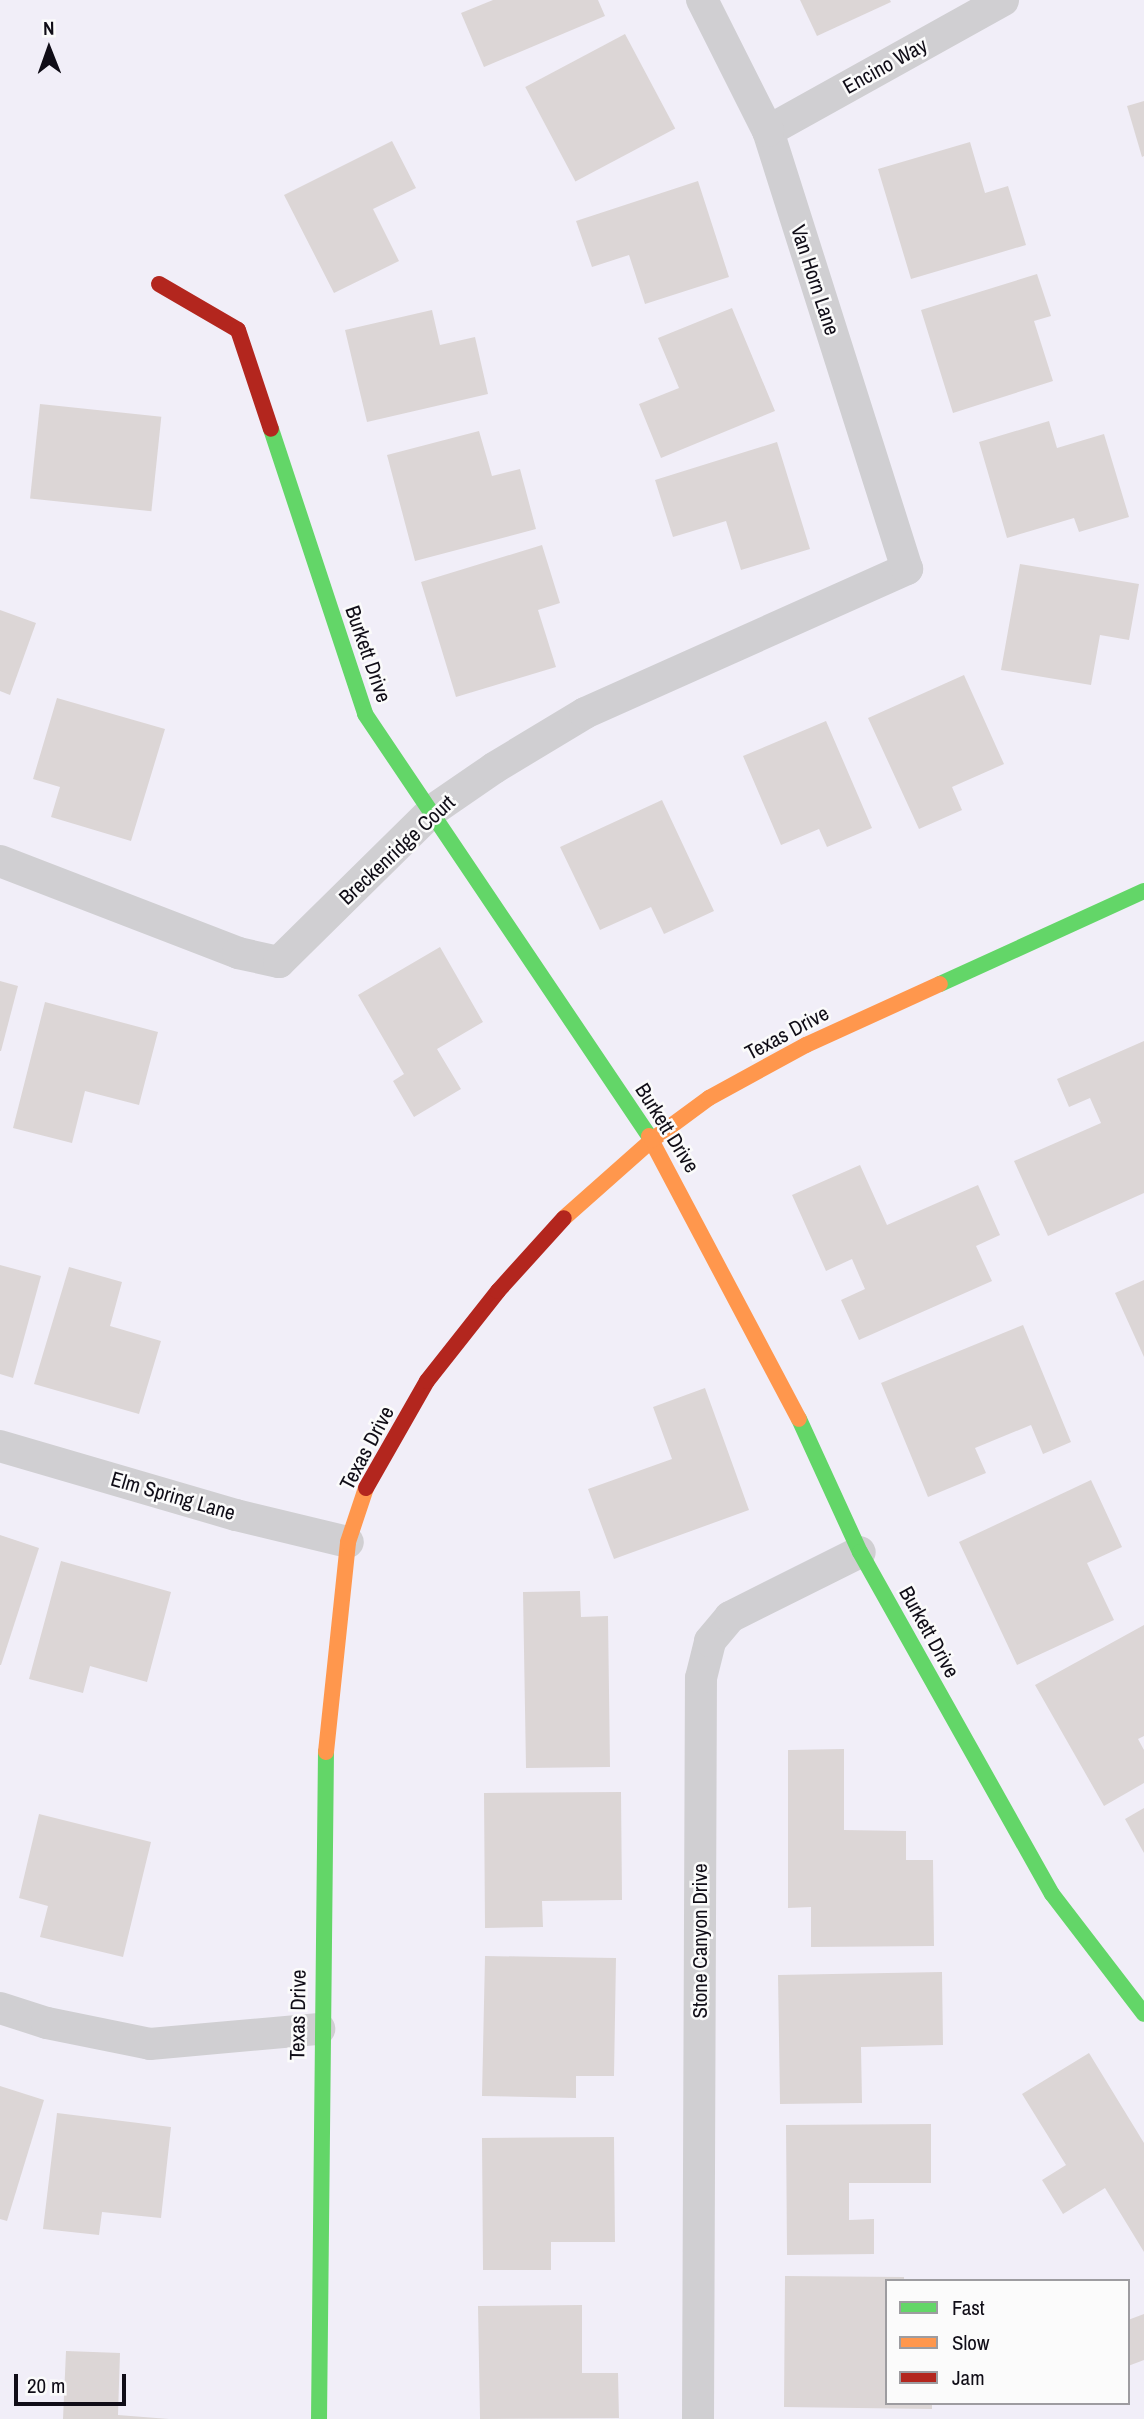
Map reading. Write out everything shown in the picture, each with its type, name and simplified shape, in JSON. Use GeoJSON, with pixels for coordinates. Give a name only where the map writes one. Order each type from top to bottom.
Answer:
{"type":"FeatureCollection","features":[{"type":"Feature","properties":{"kind":"street","name":"Van Horn Lane"},"geometry":{"type":"LineString","coordinates":[[702,0],[768,131],[907,569]]}},
{"type":"Feature","properties":{"kind":"street","name":"Encino Way"},"geometry":{"type":"LineString","coordinates":[[768,131],[1003,0]]}},
{"type":"Feature","properties":{"kind":"street","name":"Burkett Drive"},"geometry":{"type":"LineString","coordinates":[[159,284],[238,330],[365,713],[433,810],[652,1140],[786,1390],[860,1552],[1052,1894],[1144,2014]]}},
{"type":"Feature","properties":{"kind":"street","name":"Breckenridge Court"},"geometry":{"type":"LineString","coordinates":[[0,861],[237,953],[279,962],[433,810],[494,768],[585,713],[907,569]]}},
{"type":"Feature","properties":{"kind":"street","name":"Texas Drive"},"geometry":{"type":"LineString","coordinates":[[319,2419],[319,2029],[323,1780],[348,1542],[368,1482],[427,1381],[499,1291],[574,1208],[652,1140],[709,1098],[806,1045],[1144,891]]}},
{"type":"Feature","properties":{"kind":"street","name":"Elm Spring Lane"},"geometry":{"type":"LineString","coordinates":[[0,1446],[236,1515],[348,1542]]}},
{"type":"Feature","properties":{"kind":"street","name":"Stone Canyon Drive"},"geometry":{"type":"LineString","coordinates":[[698,2419],[702,1678],[710,1641],[730,1617],[860,1552]]}},
{"type":"Feature","properties":{"kind":"street"},"geometry":{"type":"LineString","coordinates":[[0,2008],[47,2023],[150,2044],[319,2029]]}},
{"type":"Feature","properties":{"kind":"building"},"geometry":{"type":"Polygon","coordinates":[[[493,0],[598,0],[605,16],[484,67],[461,13],[493,0]]]}},
{"type":"Feature","properties":{"kind":"building"},"geometry":{"type":"Polygon","coordinates":[[[800,0],[890,0],[891,2],[817,36],[800,0]]]}},
{"type":"Feature","properties":{"kind":"building"},"geometry":{"type":"Polygon","coordinates":[[[625,34],[675,128],[575,182],[525,87],[625,34]]]}},
{"type":"Feature","properties":{"kind":"building"},"geometry":{"type":"Polygon","coordinates":[[[1144,101],[1144,156],[1142,157],[1127,106],[1144,101]]]}},
{"type":"Feature","properties":{"kind":"building"},"geometry":{"type":"Polygon","coordinates":[[[392,141],[416,188],[373,209],[399,261],[334,293],[284,195],[392,141]]]}},
{"type":"Feature","properties":{"kind":"building"},"geometry":{"type":"Polygon","coordinates":[[[970,142],[985,193],[1008,186],[1026,245],[911,279],[878,169],[970,142]]]}},
{"type":"Feature","properties":{"kind":"building"},"geometry":{"type":"Polygon","coordinates":[[[698,181],[729,277],[645,304],[629,255],[592,267],[576,221],[698,181]]]}},
{"type":"Feature","properties":{"kind":"building"},"geometry":{"type":"Polygon","coordinates":[[[1037,274],[1051,316],[1034,321],[1053,381],[953,413],[921,310],[1037,274]]]}},
{"type":"Feature","properties":{"kind":"building"},"geometry":{"type":"Polygon","coordinates":[[[732,308],[775,411],[661,458],[639,404],[679,388],[658,338],[732,308]]]}},
{"type":"Feature","properties":{"kind":"building"},"geometry":{"type":"Polygon","coordinates":[[[432,310],[440,345],[475,337],[488,394],[367,422],[345,330],[432,310]]]}},
{"type":"Feature","properties":{"kind":"building"},"geometry":{"type":"Polygon","coordinates":[[[40,404],[161,417],[151,511],[30,498],[40,404]]]}},
{"type":"Feature","properties":{"kind":"building"},"geometry":{"type":"Polygon","coordinates":[[[1049,421],[1057,448],[1104,434],[1129,517],[1079,532],[1074,518],[1007,538],[979,442],[1049,421]]]}},
{"type":"Feature","properties":{"kind":"building"},"geometry":{"type":"Polygon","coordinates":[[[479,431],[492,476],[520,469],[536,529],[415,561],[387,455],[479,431]]]}},
{"type":"Feature","properties":{"kind":"building"},"geometry":{"type":"Polygon","coordinates":[[[777,442],[810,549],[741,570],[726,521],[673,537],[655,480],[777,442]]]}},
{"type":"Feature","properties":{"kind":"building"},"geometry":{"type":"Polygon","coordinates":[[[542,545],[560,603],[538,610],[556,667],[456,697],[421,582],[542,545]]]}},
{"type":"Feature","properties":{"kind":"building"},"geometry":{"type":"Polygon","coordinates":[[[1020,564],[1139,584],[1129,640],[1100,635],[1091,685],[1001,670],[1020,564]]]}},
{"type":"Feature","properties":{"kind":"building"},"geometry":{"type":"Polygon","coordinates":[[[0,610],[36,623],[10,695],[0,691],[0,610]]]}},
{"type":"Feature","properties":{"kind":"building"},"geometry":{"type":"Polygon","coordinates":[[[964,675],[1004,764],[952,787],[962,810],[919,829],[868,718],[964,675]]]}},
{"type":"Feature","properties":{"kind":"building"},"geometry":{"type":"Polygon","coordinates":[[[57,698],[165,729],[131,841],[51,817],[60,787],[33,779],[57,698]]]}},
{"type":"Feature","properties":{"kind":"building"},"geometry":{"type":"Polygon","coordinates":[[[826,721],[872,828],[827,847],[819,829],[781,845],[743,756],[826,721]]]}},
{"type":"Feature","properties":{"kind":"building"},"geometry":{"type":"Polygon","coordinates":[[[662,800],[714,911],[664,934],[651,907],[600,930],[560,847],[662,800]]]}},
{"type":"Feature","properties":{"kind":"building"},"geometry":{"type":"Polygon","coordinates":[[[440,947],[483,1022],[437,1049],[461,1089],[414,1117],[393,1081],[404,1074],[358,995],[440,947]]]}},
{"type":"Feature","properties":{"kind":"building"},"geometry":{"type":"Polygon","coordinates":[[[0,981],[18,986],[1,1051],[0,1051],[0,981]]]}},
{"type":"Feature","properties":{"kind":"building"},"geometry":{"type":"Polygon","coordinates":[[[45,1002],[158,1032],[139,1105],[85,1091],[72,1143],[13,1128],[45,1002]]]}},
{"type":"Feature","properties":{"kind":"building"},"geometry":{"type":"Polygon","coordinates":[[[1144,1041],[1144,1193],[1048,1236],[1014,1161],[1101,1123],[1090,1098],[1069,1107],[1057,1079],[1144,1041]]]}},
{"type":"Feature","properties":{"kind":"building"},"geometry":{"type":"Polygon","coordinates":[[[860,1165],[887,1225],[978,1185],[1000,1235],[976,1246],[992,1281],[859,1340],[841,1300],[865,1289],[852,1259],[826,1271],[792,1195],[860,1165]]]}},
{"type":"Feature","properties":{"kind":"building"},"geometry":{"type":"Polygon","coordinates":[[[0,1265],[41,1276],[13,1378],[0,1374],[0,1265]]]}},
{"type":"Feature","properties":{"kind":"building"},"geometry":{"type":"Polygon","coordinates":[[[69,1267],[122,1282],[110,1326],[161,1341],[139,1414],[34,1384],[69,1267]]]}},
{"type":"Feature","properties":{"kind":"building"},"geometry":{"type":"Polygon","coordinates":[[[1144,1280],[1144,1357],[1115,1293],[1144,1280]]]}},
{"type":"Feature","properties":{"kind":"building"},"geometry":{"type":"Polygon","coordinates":[[[1023,1325],[1071,1442],[1043,1454],[1031,1425],[975,1448],[986,1473],[928,1497],[881,1383],[1023,1325]]]}},
{"type":"Feature","properties":{"kind":"building"},"geometry":{"type":"Polygon","coordinates":[[[705,1388],[749,1510],[614,1559],[588,1489],[672,1459],[653,1407],[705,1388]]]}},
{"type":"Feature","properties":{"kind":"building"},"geometry":{"type":"Polygon","coordinates":[[[1091,1480],[1122,1547],[1087,1563],[1114,1620],[1017,1665],[959,1542],[1091,1480]]]}},
{"type":"Feature","properties":{"kind":"building"},"geometry":{"type":"Polygon","coordinates":[[[0,1535],[39,1548],[1,1665],[0,1665],[0,1535]]]}},
{"type":"Feature","properties":{"kind":"building"},"geometry":{"type":"Polygon","coordinates":[[[61,1561],[171,1592],[147,1682],[90,1666],[83,1693],[29,1679],[61,1561]]]}},
{"type":"Feature","properties":{"kind":"building"},"geometry":{"type":"Polygon","coordinates":[[[580,1591],[581,1617],[608,1616],[610,1767],[526,1768],[523,1592],[580,1591]]]}},
{"type":"Feature","properties":{"kind":"building"},"geometry":{"type":"Polygon","coordinates":[[[1144,1625],[1144,1736],[1138,1739],[1144,1750],[1144,1783],[1104,1806],[1035,1685],[1144,1625]]]}},
{"type":"Feature","properties":{"kind":"building"},"geometry":{"type":"Polygon","coordinates":[[[844,1749],[844,1830],[906,1831],[906,1860],[933,1860],[934,1946],[811,1947],[811,1907],[788,1908],[788,1750],[844,1749]]]}},
{"type":"Feature","properties":{"kind":"building"},"geometry":{"type":"Polygon","coordinates":[[[621,1792],[622,1900],[542,1901],[543,1927],[485,1928],[484,1793],[621,1792]]]}},
{"type":"Feature","properties":{"kind":"building"},"geometry":{"type":"Polygon","coordinates":[[[1144,1808],[1144,1853],[1125,1819],[1144,1808]]]}},
{"type":"Feature","properties":{"kind":"building"},"geometry":{"type":"Polygon","coordinates":[[[39,1814],[151,1842],[123,1957],[40,1937],[48,1906],[19,1898],[39,1814]]]}},
{"type":"Feature","properties":{"kind":"building"},"geometry":{"type":"Polygon","coordinates":[[[485,1956],[616,1958],[614,2076],[576,2076],[576,2098],[482,2096],[485,1956]]]}},
{"type":"Feature","properties":{"kind":"building"},"geometry":{"type":"Polygon","coordinates":[[[942,1972],[943,2045],[861,2047],[862,2103],[780,2104],[778,1975],[942,1972]]]}},
{"type":"Feature","properties":{"kind":"building"},"geometry":{"type":"Polygon","coordinates":[[[1089,2053],[1144,2143],[1144,2252],[1105,2188],[1063,2214],[1042,2180],[1066,2165],[1022,2094],[1089,2053]]]}},
{"type":"Feature","properties":{"kind":"building"},"geometry":{"type":"Polygon","coordinates":[[[0,2086],[44,2100],[7,2221],[0,2219],[0,2086]]]}},
{"type":"Feature","properties":{"kind":"building"},"geometry":{"type":"Polygon","coordinates":[[[57,2113],[171,2127],[161,2218],[102,2212],[99,2235],[43,2229],[57,2113]]]}},
{"type":"Feature","properties":{"kind":"building"},"geometry":{"type":"Polygon","coordinates":[[[931,2124],[931,2183],[849,2183],[849,2220],[874,2219],[874,2254],[787,2255],[786,2125],[931,2124]]]}},
{"type":"Feature","properties":{"kind":"building"},"geometry":{"type":"Polygon","coordinates":[[[614,2137],[615,2242],[551,2242],[551,2270],[483,2270],[482,2138],[614,2137]]]}},
{"type":"Feature","properties":{"kind":"building"},"geometry":{"type":"Polygon","coordinates":[[[785,2276],[904,2277],[885,2279],[885,2405],[932,2405],[932,2409],[784,2407],[785,2276]]]}},
{"type":"Feature","properties":{"kind":"building"},"geometry":{"type":"Polygon","coordinates":[[[582,2305],[582,2373],[618,2373],[619,2418],[480,2419],[478,2306],[582,2305]]]}},
{"type":"Feature","properties":{"kind":"building"},"geometry":{"type":"Polygon","coordinates":[[[1144,2314],[1144,2360],[1130,2365],[1130,2319],[1144,2314]]]}},
{"type":"Feature","properties":{"kind":"building"},"geometry":{"type":"Polygon","coordinates":[[[66,2351],[120,2353],[118,2415],[169,2419],[63,2419],[66,2351]]]}},
{"type":"Feature","properties":{"kind":"traffic: fast"},"geometry":{"type":"LineString","coordinates":[[271,429],[365,714],[649,1136]]}},
{"type":"Feature","properties":{"kind":"traffic: fast"},"geometry":{"type":"LineString","coordinates":[[940,984],[1144,891]]}},
{"type":"Feature","properties":{"kind":"traffic: fast"},"geometry":{"type":"LineString","coordinates":[[799,1419],[860,1552],[1052,1894],[1144,2014]]}},
{"type":"Feature","properties":{"kind":"traffic: fast"},"geometry":{"type":"LineString","coordinates":[[319,2419],[326,1752]]}},
{"type":"Feature","properties":{"kind":"traffic: slow"},"geometry":{"type":"LineString","coordinates":[[564,1218],[652,1140],[709,1098],[806,1045],[940,984]]}},
{"type":"Feature","properties":{"kind":"traffic: slow"},"geometry":{"type":"LineString","coordinates":[[649,1136],[799,1419]]}},
{"type":"Feature","properties":{"kind":"traffic: slow"},"geometry":{"type":"LineString","coordinates":[[326,1752],[348,1542],[366,1488]]}},
{"type":"Feature","properties":{"kind":"traffic: jam"},"geometry":{"type":"LineString","coordinates":[[159,284],[238,330],[271,429]]}},
{"type":"Feature","properties":{"kind":"traffic: jam"},"geometry":{"type":"LineString","coordinates":[[366,1488],[427,1381],[498,1291],[564,1218]]}}]}
